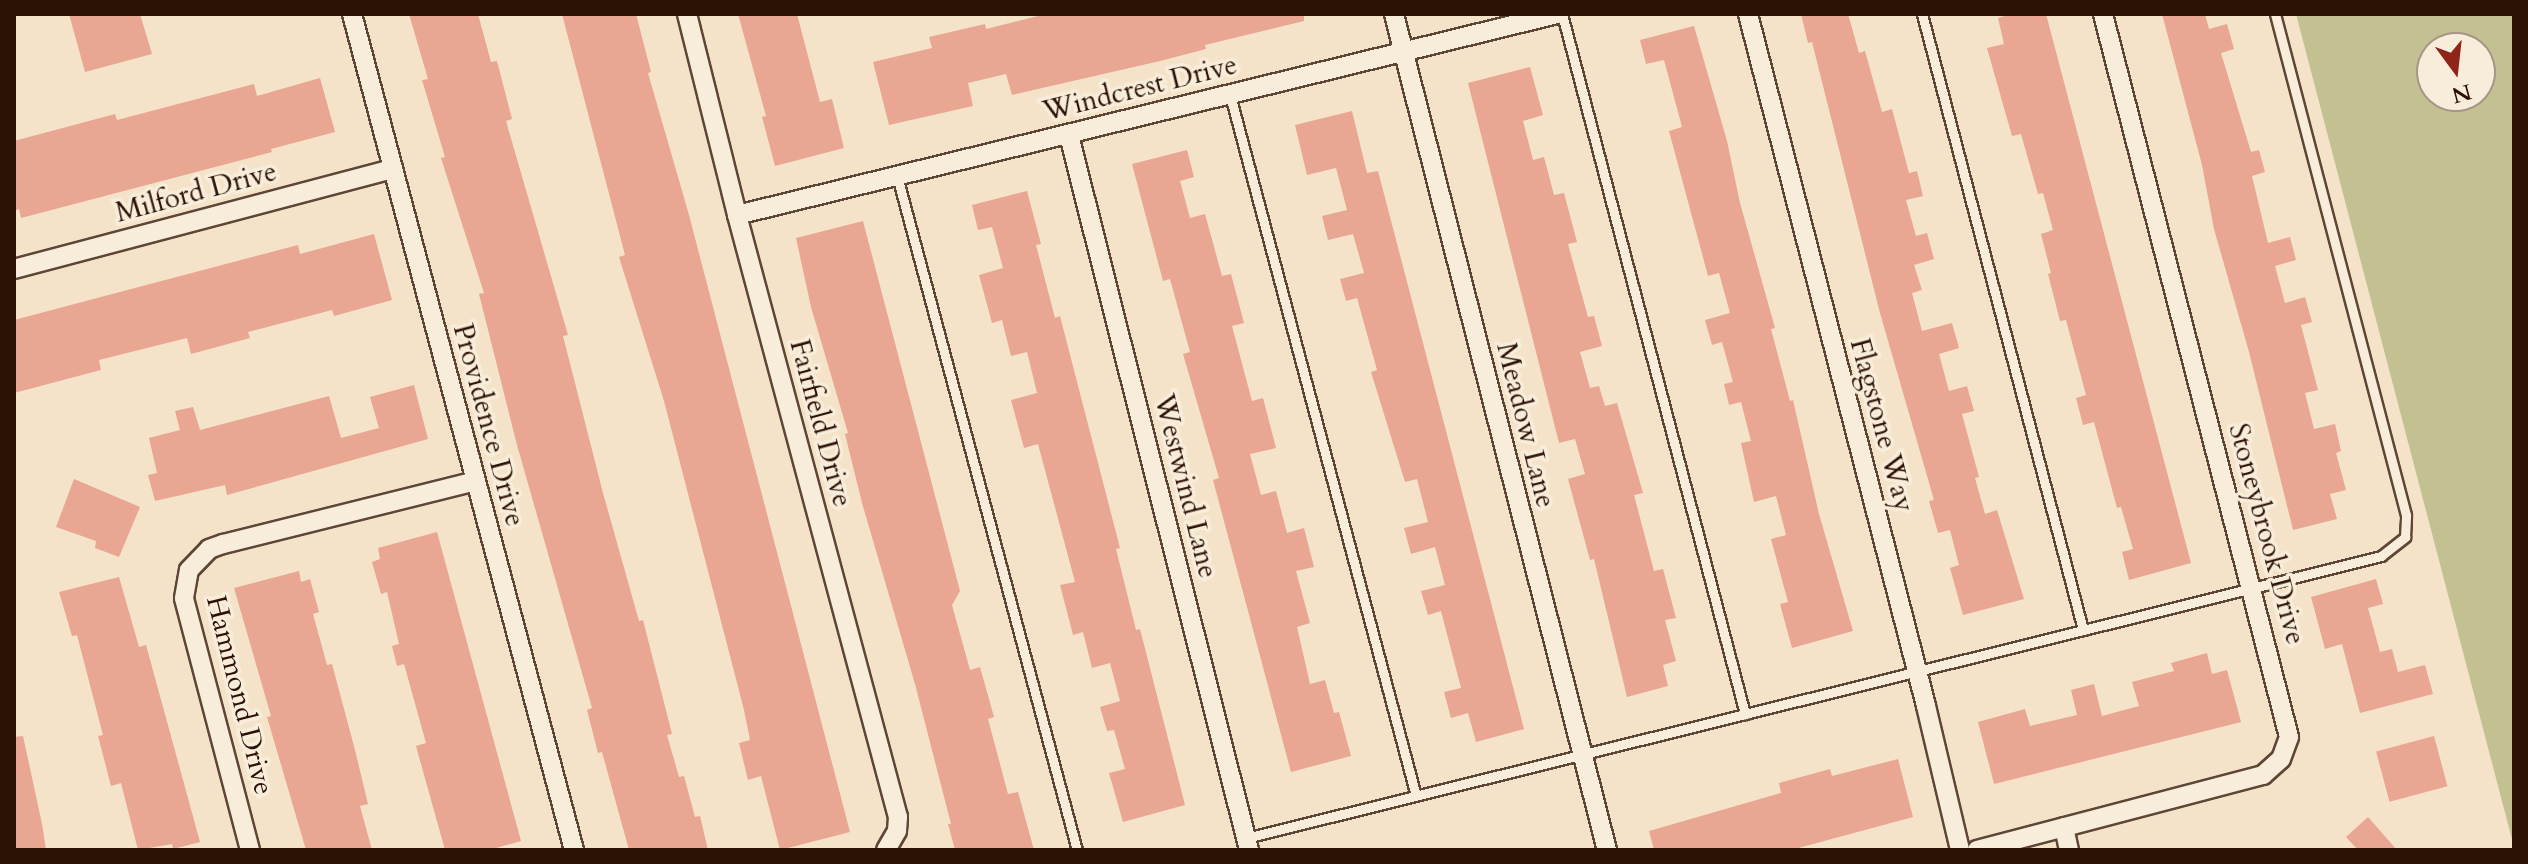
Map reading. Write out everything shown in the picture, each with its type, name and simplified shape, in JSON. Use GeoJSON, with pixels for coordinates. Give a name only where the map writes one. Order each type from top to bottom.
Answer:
{"type":"FeatureCollection","features":[{"type":"Feature","properties":{"kind":"street","name":"Providence Drive"},"geometry":{"type":"LineString","coordinates":[[352,14],[574,850]]}},
{"type":"Feature","properties":{"kind":"street","name":"Fairfield Drive"},"geometry":{"type":"LineString","coordinates":[[687,14],[737,215],[898,817],[889,847]]}},
{"type":"Feature","properties":{"kind":"street","name":"Meadow Lane"},"geometry":{"type":"LineString","coordinates":[[1394,14],[1607,850]]}},
{"type":"Feature","properties":{"kind":"street","name":"Windcrest Drive"},"geometry":{"type":"LineString","coordinates":[[737,215],[1559,14]]}},
{"type":"Feature","properties":{"kind":"street","name":"Flagstone Way"},"geometry":{"type":"LineString","coordinates":[[1748,14],[1918,671],[1960,850]]}},
{"type":"Feature","properties":{"kind":"street","name":"Stoneybrook Drive"},"geometry":{"type":"LineString","coordinates":[[1977,850],[2263,775],[2281,759],[2289,737],[2103,14]]}},
{"type":"Feature","properties":{"kind":"street","name":"Westwind Lane"},"geometry":{"type":"LineString","coordinates":[[1069,135],[1247,844]]}},
{"type":"Feature","properties":{"kind":"street","name":"Milford Drive"},"geometry":{"type":"LineString","coordinates":[[14,269],[393,169]]}},
{"type":"Feature","properties":{"kind":"street","name":"Hammond Drive"},"geometry":{"type":"LineString","coordinates":[[250,850],[184,598],[189,570],[209,549],[223,544],[475,481]]}},
{"type":"Feature","properties":{"kind":"street"},"geometry":{"type":"LineString","coordinates":[[2064,827],[2069,850]]}},
{"type":"Feature","properties":{"kind":"lane"},"geometry":{"type":"LineString","coordinates":[[1559,14],[1745,714]]}},
{"type":"Feature","properties":{"kind":"lane"},"geometry":{"type":"LineString","coordinates":[[1922,14],[2083,630]]}},
{"type":"Feature","properties":{"kind":"lane"},"geometry":{"type":"LineString","coordinates":[[1247,844],[1416,796],[2381,556],[2405,537],[2406,515],[2275,14]]}},
{"type":"Feature","properties":{"kind":"lane"},"geometry":{"type":"LineString","coordinates":[[1230,95],[1416,796]]}},
{"type":"Feature","properties":{"kind":"lane"},"geometry":{"type":"LineString","coordinates":[[897,176],[1077,850]]}},
{"type":"Feature","properties":{"kind":"shaded area"},"geometry":{"type":"Polygon","coordinates":[[[2296,14],[2514,14],[2514,847],[2296,14]]]}},
{"type":"Feature","properties":{"kind":"building"},"geometry":{"type":"Polygon","coordinates":[[[69,14],[140,14],[152,54],[85,72],[69,14]]]}},
{"type":"Feature","properties":{"kind":"building"},"geometry":{"type":"Polygon","coordinates":[[[409,14],[478,14],[491,62],[497,61],[512,119],[506,121],[568,335],[563,336],[603,493],[639,621],[643,620],[672,734],[667,735],[679,777],[684,776],[695,817],[700,816],[708,850],[629,850],[602,752],[598,753],[587,710],[592,708],[517,445],[479,294],[484,293],[441,158],[445,157],[422,80],[428,79],[409,14]]]}},
{"type":"Feature","properties":{"kind":"building"},"geometry":{"type":"Polygon","coordinates":[[[562,14],[636,14],[651,72],[648,73],[689,215],[850,832],[780,850],[761,776],[748,780],[739,743],[750,740],[744,710],[664,401],[619,257],[625,255],[562,14]]]}},
{"type":"Feature","properties":{"kind":"building"},"geometry":{"type":"Polygon","coordinates":[[[738,14],[797,14],[820,102],[832,99],[844,148],[775,166],[762,117],[766,116],[738,14]]]}},
{"type":"Feature","properties":{"kind":"building"},"geometry":{"type":"Polygon","coordinates":[[[1046,14],[1304,14],[1304,21],[1205,45],[1206,49],[1160,61],[1012,95],[1006,74],[968,83],[973,106],[889,125],[873,62],[932,48],[929,37],[985,24],[986,29],[1046,14]]]}},
{"type":"Feature","properties":{"kind":"building"},"geometry":{"type":"Polygon","coordinates":[[[1801,14],[1848,14],[1859,53],[1865,51],[1882,112],[1892,109],[1909,173],[1917,171],[1923,196],[1906,200],[1916,236],[1927,233],[1934,259],[1914,265],[1922,290],[1912,293],[1922,331],[1952,323],[1959,348],[1939,354],[1949,391],[1967,386],[1974,411],[1962,414],[1979,477],[1975,478],[1985,514],[1997,510],[2024,599],[1963,615],[1950,568],[1959,565],[1950,530],[1938,533],[1929,501],[1934,500],[1880,313],[1812,42],[1808,43],[1801,14]]]}},
{"type":"Feature","properties":{"kind":"building"},"geometry":{"type":"Polygon","coordinates":[[[2012,14],[2046,14],[2191,563],[2129,580],[2122,552],[2133,549],[2121,507],[2117,508],[2094,422],[2083,425],[2076,398],[2086,395],[2066,320],[2060,321],[2048,274],[2051,273],[2041,234],[2053,230],[2043,193],[2038,194],[2021,134],[2012,136],[1987,48],[2004,44],[1998,18],[2012,14]]]}},
{"type":"Feature","properties":{"kind":"building"},"geometry":{"type":"Polygon","coordinates":[[[2162,14],[2205,14],[2209,29],[2227,24],[2234,49],[2221,53],[2251,152],[2259,150],[2265,172],[2252,176],[2268,243],[2290,237],[2296,260],[2275,266],[2285,303],[2305,297],[2312,322],[2301,325],[2318,390],[2305,393],[2314,429],[2335,424],[2341,451],[2336,453],[2346,490],[2330,494],[2337,519],[2293,530],[2249,352],[2214,229],[2202,165],[2162,14]]]}},
{"type":"Feature","properties":{"kind":"building"},"geometry":{"type":"Polygon","coordinates":[[[1694,26],[1775,328],[1771,329],[1790,401],[1793,400],[1819,514],[1853,631],[1792,648],[1780,604],[1788,602],[1771,539],[1786,535],[1776,496],[1754,502],[1741,443],[1751,441],[1741,402],[1729,405],[1724,384],[1733,382],[1722,342],[1712,345],[1705,320],[1730,313],[1719,273],[1708,276],[1669,131],[1682,127],[1664,60],[1646,64],[1640,40],[1694,26]]]}},
{"type":"Feature","properties":{"kind":"building"},"geometry":{"type":"Polygon","coordinates":[[[1530,67],[1543,115],[1523,121],[1533,160],[1544,157],[1554,195],[1564,193],[1577,242],[1568,244],[1588,317],[1594,316],[1602,346],[1580,352],[1590,388],[1599,386],[1605,406],[1617,403],[1643,493],[1634,495],[1654,571],[1663,569],[1676,618],[1665,620],[1676,661],[1663,665],[1668,686],[1627,697],[1594,559],[1590,560],[1568,479],[1585,474],[1575,439],[1559,443],[1468,83],[1530,67]]]}},
{"type":"Feature","properties":{"kind":"building"},"geometry":{"type":"Polygon","coordinates":[[[320,78],[335,132],[271,149],[272,152],[21,218],[19,209],[14,211],[14,141],[115,114],[117,120],[254,84],[257,96],[320,78]]]}},
{"type":"Feature","properties":{"kind":"building"},"geometry":{"type":"Polygon","coordinates":[[[1352,111],[1367,173],[1378,171],[1524,729],[1476,742],[1468,713],[1451,718],[1444,692],[1461,688],[1441,611],[1428,615],[1421,591],[1445,585],[1435,547],[1411,554],[1404,528],[1428,522],[1417,479],[1405,482],[1371,372],[1377,370],[1357,298],[1346,301],[1340,279],[1364,273],[1353,234],[1328,240],[1322,216],[1347,210],[1336,168],[1307,175],[1295,125],[1352,111]]]}},
{"type":"Feature","properties":{"kind":"building"},"geometry":{"type":"Polygon","coordinates":[[[1187,150],[1194,177],[1180,181],[1190,218],[1205,214],[1222,276],[1231,274],[1244,323],[1232,326],[1252,401],[1263,398],[1276,448],[1250,454],[1261,495],[1276,491],[1287,533],[1304,528],[1314,567],[1296,571],[1310,623],[1297,627],[1310,684],[1325,680],[1334,713],[1339,712],[1351,756],[1291,772],[1213,480],[1219,478],[1183,354],[1190,352],[1170,279],[1163,281],[1132,164],[1187,150]]]}},
{"type":"Feature","properties":{"kind":"building"},"geometry":{"type":"Polygon","coordinates":[[[1027,191],[1041,244],[1036,245],[1055,318],[1060,316],[1120,548],[1116,549],[1136,630],[1140,629],[1185,805],[1123,822],[1109,773],[1125,769],[1114,730],[1107,731],[1100,707],[1120,701],[1110,663],[1092,668],[1083,632],[1073,635],[1060,585],[1075,582],[1038,444],[1024,448],[1011,400],[1037,393],[1027,352],[1011,356],[1002,320],[992,323],[979,275],[1003,268],[992,227],[978,230],[972,205],[1027,191]]]}},
{"type":"Feature","properties":{"kind":"building"},"geometry":{"type":"Polygon","coordinates":[[[863,221],[960,591],[952,605],[970,670],[980,667],[994,717],[988,719],[1008,794],[1018,792],[1034,850],[955,850],[915,684],[862,503],[845,434],[848,433],[811,307],[796,238],[863,221]]]}},
{"type":"Feature","properties":{"kind":"building"},"geometry":{"type":"Polygon","coordinates":[[[374,234],[392,300],[334,316],[332,310],[248,332],[250,338],[191,354],[187,338],[99,360],[101,370],[14,393],[14,320],[298,245],[300,254],[374,234]]]}},
{"type":"Feature","properties":{"kind":"building"},"geometry":{"type":"Polygon","coordinates":[[[414,385],[428,439],[227,495],[225,485],[155,501],[148,475],[157,473],[149,438],[180,430],[175,411],[193,407],[200,430],[329,396],[341,438],[379,428],[370,397],[414,385]]]}},
{"type":"Feature","properties":{"kind":"building"},"geometry":{"type":"Polygon","coordinates":[[[74,479],[140,507],[119,557],[95,548],[96,541],[56,527],[74,479]]]}},
{"type":"Feature","properties":{"kind":"building"},"geometry":{"type":"Polygon","coordinates":[[[437,532],[521,841],[489,850],[445,850],[416,746],[426,743],[404,664],[397,666],[392,646],[399,644],[387,592],[381,594],[372,562],[380,559],[378,548],[437,532]]]}},
{"type":"Feature","properties":{"kind":"building"},"geometry":{"type":"Polygon","coordinates":[[[299,571],[301,582],[310,579],[319,612],[313,614],[327,665],[332,664],[355,750],[368,804],[360,806],[372,850],[306,850],[267,717],[271,716],[234,588],[299,571]]]}},
{"type":"Feature","properties":{"kind":"building"},"geometry":{"type":"Polygon","coordinates":[[[119,577],[139,647],[146,645],[200,842],[173,849],[172,844],[138,850],[121,783],[111,786],[98,736],[103,735],[77,635],[72,636],[59,592],[119,577]]]}},
{"type":"Feature","properties":{"kind":"building"},"geometry":{"type":"Polygon","coordinates":[[[2376,579],[2383,604],[2368,608],[2380,652],[2392,649],[2398,672],[2425,665],[2433,694],[2360,713],[2342,644],[2325,649],[2311,597],[2376,579]]]}},
{"type":"Feature","properties":{"kind":"building"},"geometry":{"type":"Polygon","coordinates":[[[2207,653],[2212,674],[2227,670],[2241,722],[1994,784],[1978,722],[2025,709],[2030,726],[2077,715],[2071,690],[2094,684],[2102,716],[2139,706],[2132,682],[2174,671],[2171,663],[2207,653]]]}},
{"type":"Feature","properties":{"kind":"building"},"geometry":{"type":"Polygon","coordinates":[[[23,736],[46,850],[14,850],[14,737],[23,736]]]}},
{"type":"Feature","properties":{"kind":"building"},"geometry":{"type":"Polygon","coordinates":[[[2434,736],[2447,786],[2390,802],[2376,752],[2434,736]]]}},
{"type":"Feature","properties":{"kind":"building"},"geometry":{"type":"Polygon","coordinates":[[[1898,759],[1913,817],[1791,850],[1654,850],[1649,831],[1781,793],[1779,783],[1830,769],[1832,776],[1898,759]]]}},
{"type":"Feature","properties":{"kind":"building"},"geometry":{"type":"Polygon","coordinates":[[[2368,817],[2397,850],[2358,850],[2346,837],[2368,817]]]}}]}
